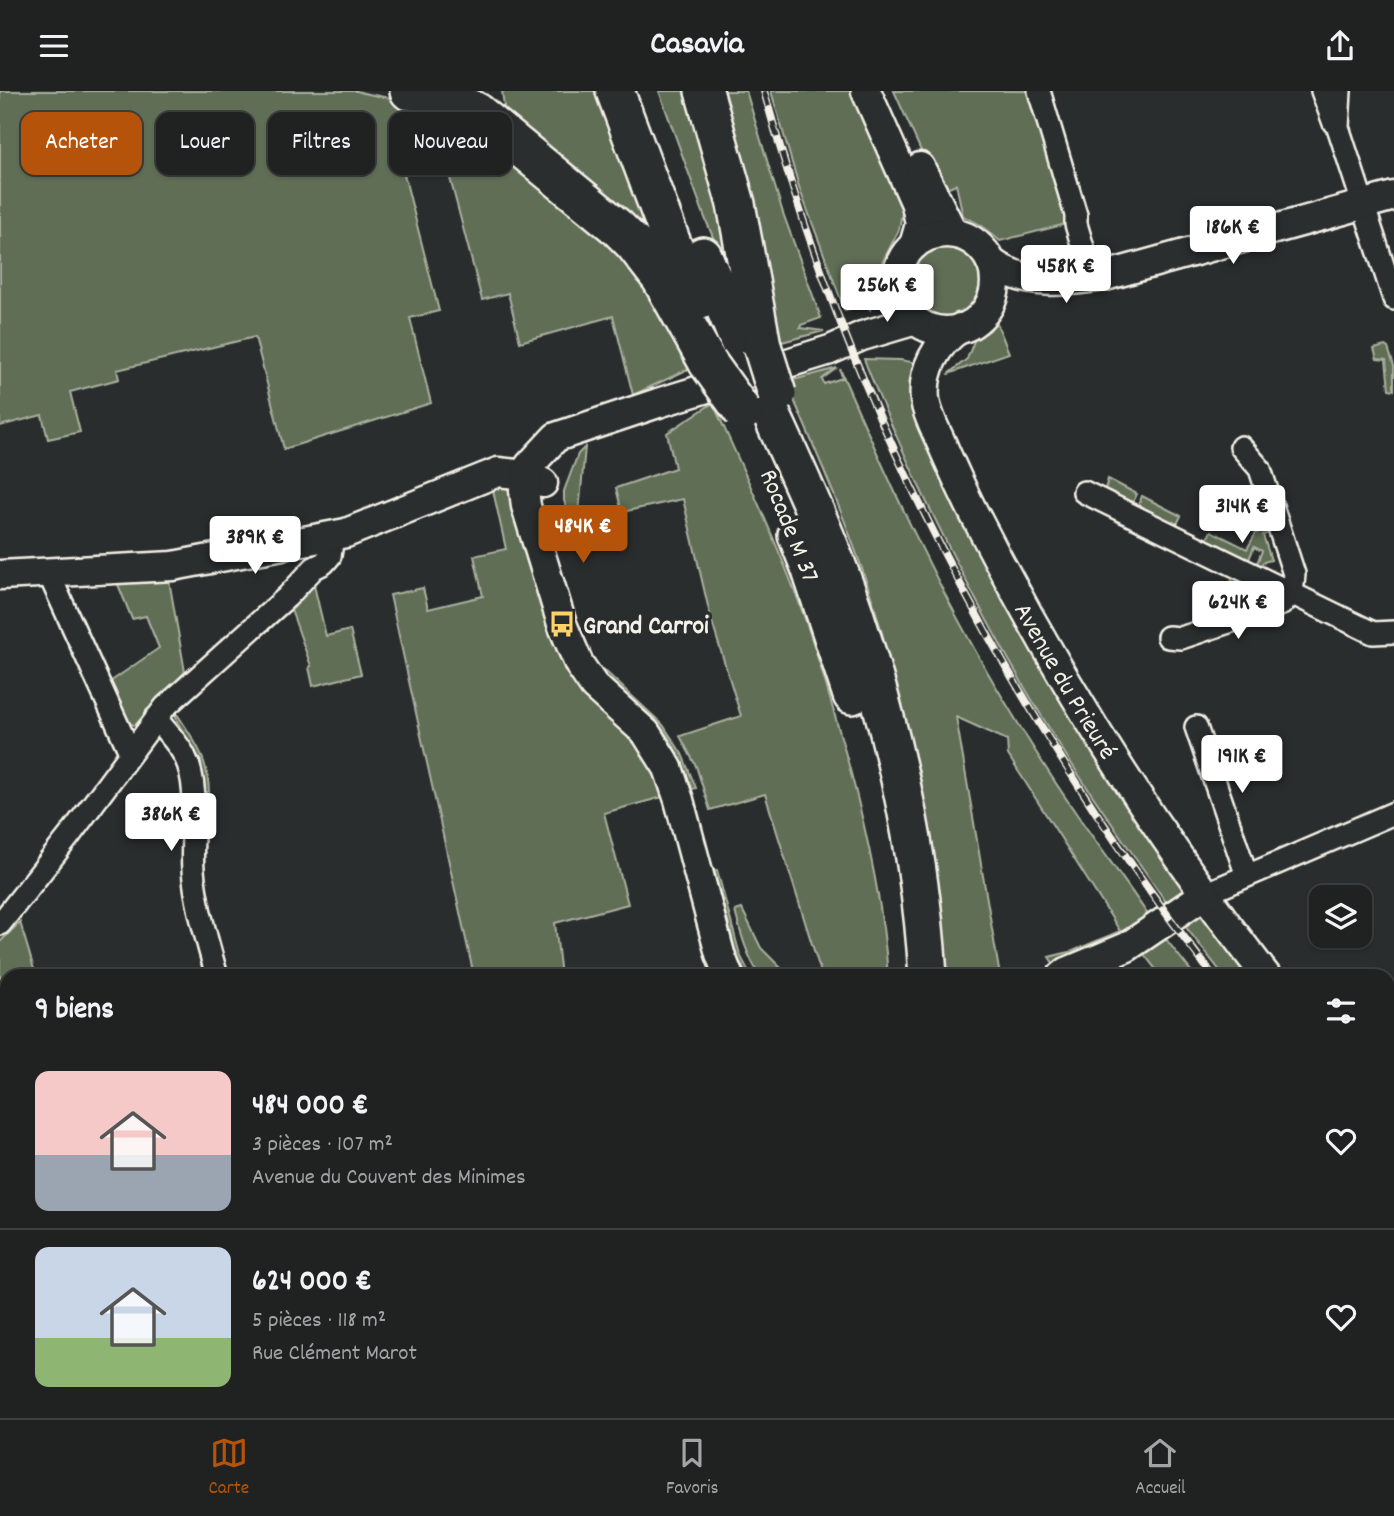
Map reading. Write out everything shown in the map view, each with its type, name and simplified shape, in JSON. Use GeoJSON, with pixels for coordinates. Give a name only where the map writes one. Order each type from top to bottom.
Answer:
{"type":"FeatureCollection","features":[{"type":"Feature","properties":{"kind":"highway"},"geometry":{"type":"LineString","coordinates":[[409,91],[453,99],[477,112]]}},
{"type":"Feature","properties":{"kind":"highway"},"geometry":{"type":"LineString","coordinates":[[491,91],[495,112]]}},
{"type":"Feature","properties":{"kind":"highway"},"geometry":{"type":"LineString","coordinates":[[704,91],[738,215],[733,355]]}},
{"type":"Feature","properties":{"kind":"highway","name":"Rocade M 37"},"geometry":{"type":"LineString","coordinates":[[633,106],[671,241],[761,402],[835,560],[854,614],[894,752],[905,801],[920,894],[927,969]]}},
{"type":"Feature","properties":{"kind":"highway"},"geometry":{"type":"LineString","coordinates":[[512,139],[618,227],[733,355]]}},
{"type":"Feature","properties":{"kind":"highway","name":"Rocade M 37"},"geometry":{"type":"LineString","coordinates":[[761,402],[781,495],[811,570],[860,719],[886,824],[903,969]]}},
{"type":"Feature","properties":{"kind":"street"},"geometry":{"type":"LineString","coordinates":[[866,91],[916,204],[919,224],[914,245]]}},
{"type":"Feature","properties":{"kind":"street"},"geometry":{"type":"LineString","coordinates":[[887,91],[933,197],[953,233]]}},
{"type":"Feature","properties":{"kind":"street"},"geometry":{"type":"LineString","coordinates":[[1039,91],[1092,278]]}},
{"type":"Feature","properties":{"kind":"street"},"geometry":{"type":"LineString","coordinates":[[1322,91],[1332,120],[1338,127]]}},
{"type":"Feature","properties":{"kind":"street"},"geometry":{"type":"LineString","coordinates":[[1340,91],[1338,127],[1394,299]]}},
{"type":"Feature","properties":{"kind":"street"},"geometry":{"type":"LineString","coordinates":[[991,262],[1007,272],[1036,281],[1092,278],[1394,196]]}},
{"type":"Feature","properties":{"kind":"street"},"geometry":{"type":"LineString","coordinates":[[862,336],[890,301],[902,261],[914,245],[928,236],[953,233],[973,240],[984,250],[991,262],[996,282],[990,303],[978,319],[948,337],[932,357]]}},
{"type":"Feature","properties":{"kind":"street"},"geometry":{"type":"LineString","coordinates":[[897,281],[903,306],[919,322],[943,331],[960,328]]}},
{"type":"Feature","properties":{"kind":"street"},"geometry":{"type":"LineString","coordinates":[[990,303],[1036,281]]}},
{"type":"Feature","properties":{"kind":"street"},"geometry":{"type":"LineString","coordinates":[[727,969],[668,768],[646,733],[594,686],[579,664],[562,624],[526,506],[524,490],[535,479],[536,457],[556,437],[830,350],[862,336],[919,322]]}},
{"type":"Feature","properties":{"kind":"street","name":"Avenue du Prieuré"},"geometry":{"type":"LineString","coordinates":[[919,322],[932,357],[926,385],[926,406],[971,507],[1021,603],[1132,788],[1215,890],[1262,969]]}},
{"type":"Feature","properties":{"kind":"street"},"geometry":{"type":"LineString","coordinates":[[1168,637],[1181,638],[1282,604],[1293,594],[1294,574],[1260,469],[1241,447]]}},
{"type":"Feature","properties":{"kind":"street"},"geometry":{"type":"LineString","coordinates":[[0,575],[173,566],[319,549],[485,476],[498,472],[535,479]]}},
{"type":"Feature","properties":{"kind":"street"},"geometry":{"type":"LineString","coordinates":[[1084,492],[1373,633],[1394,632]]}},
{"type":"Feature","properties":{"kind":"street"},"geometry":{"type":"LineString","coordinates":[[0,924],[71,835],[170,701],[287,597],[319,549]]}},
{"type":"Feature","properties":{"kind":"street"},"geometry":{"type":"LineString","coordinates":[[48,572],[130,752]]}},
{"type":"Feature","properties":{"kind":"street"},"geometry":{"type":"LineString","coordinates":[[156,718],[178,744],[191,774],[193,872],[215,969]]}},
{"type":"Feature","properties":{"kind":"street"},"geometry":{"type":"LineString","coordinates":[[1196,727],[1247,876]]}},
{"type":"Feature","properties":{"kind":"street"},"geometry":{"type":"LineString","coordinates":[[1074,969],[1128,947],[1215,890],[1394,813]]}},
{"type":"Feature","properties":{"kind":"green space"},"geometry":{"type":"Polygon","coordinates":[[[0,91],[357,91],[452,108],[457,112],[389,112],[389,175],[404,175],[439,311],[410,318],[431,403],[284,449],[255,337],[117,370],[119,379],[70,392],[80,432],[48,439],[42,415],[0,426],[0,91]]]}},
{"type":"Feature","properties":{"kind":"green space"},"geometry":{"type":"Polygon","coordinates":[[[502,91],[601,91],[664,261],[512,121],[512,112],[505,112],[502,91]]]}},
{"type":"Feature","properties":{"kind":"green space"},"geometry":{"type":"Polygon","coordinates":[[[659,91],[690,91],[749,323],[705,218],[659,91]]]}},
{"type":"Feature","properties":{"kind":"green space"},"geometry":{"type":"Polygon","coordinates":[[[719,91],[746,91],[783,213],[821,318],[801,325],[800,328],[824,331],[778,343],[719,91]]]}},
{"type":"Feature","properties":{"kind":"green space"},"geometry":{"type":"Polygon","coordinates":[[[771,91],[856,91],[903,206],[899,230],[870,286],[870,309],[864,303],[845,311],[800,190],[771,91]]]}},
{"type":"Feature","properties":{"kind":"green space"},"geometry":{"type":"Polygon","coordinates":[[[894,91],[1028,91],[1066,224],[1000,241],[981,225],[963,216],[956,184],[939,191],[894,91]]]}},
{"type":"Feature","properties":{"kind":"green space"},"geometry":{"type":"Polygon","coordinates":[[[512,158],[624,251],[693,367],[633,395],[613,316],[520,342],[508,293],[482,300],[449,175],[512,175],[512,158]]]}},
{"type":"Feature","properties":{"kind":"green space"},"geometry":{"type":"Polygon","coordinates":[[[946,242],[961,245],[973,253],[981,265],[984,280],[981,295],[973,307],[961,315],[946,318],[931,315],[919,307],[911,295],[908,280],[911,265],[919,253],[931,245],[946,242]]]}},
{"type":"Feature","properties":{"kind":"green space"},"geometry":{"type":"Polygon","coordinates":[[[996,321],[1009,353],[948,374],[967,359],[974,341],[990,330],[996,321]]]}},
{"type":"Feature","properties":{"kind":"green space"},"geometry":{"type":"Polygon","coordinates":[[[1385,346],[1394,366],[1394,390],[1389,389],[1386,360],[1377,359],[1374,349],[1385,346]]]}},
{"type":"Feature","properties":{"kind":"green space"},"geometry":{"type":"Polygon","coordinates":[[[864,359],[918,363],[916,385],[1181,881],[1182,893],[1166,902],[1044,720],[987,621],[935,520],[864,359]]]}},
{"type":"Feature","properties":{"kind":"green space"},"geometry":{"type":"Polygon","coordinates":[[[837,368],[822,379],[824,384],[842,378],[840,369],[911,526],[970,641],[1054,780],[1152,921],[1136,930],[1120,931],[1008,755],[1007,740],[956,717],[999,969],[943,969],[913,770],[886,648],[856,553],[794,400],[790,381],[837,368]]]}},
{"type":"Feature","properties":{"kind":"green space"},"geometry":{"type":"Polygon","coordinates":[[[713,403],[783,561],[822,672],[848,762],[868,841],[887,969],[820,969],[765,794],[710,810],[696,766],[680,736],[741,716],[711,619],[683,499],[622,512],[616,488],[675,468],[667,433],[713,403]]]}},
{"type":"Feature","properties":{"kind":"green space"},"geometry":{"type":"Polygon","coordinates":[[[585,447],[576,545],[564,491],[578,454],[585,447]]]}},
{"type":"Feature","properties":{"kind":"green space"},"geometry":{"type":"Polygon","coordinates":[[[1108,479],[1137,494],[1131,506],[1107,493],[1105,489],[1108,479]]]}},
{"type":"Feature","properties":{"kind":"green space"},"geometry":{"type":"Polygon","coordinates":[[[504,485],[513,490],[569,673],[585,698],[627,731],[652,763],[666,796],[604,813],[628,904],[555,923],[560,969],[472,969],[390,595],[423,588],[428,609],[483,596],[474,556],[506,549],[492,486],[504,485]]]}},
{"type":"Feature","properties":{"kind":"green space"},"geometry":{"type":"Polygon","coordinates":[[[1142,496],[1181,516],[1175,528],[1137,509],[1142,496]]]}},
{"type":"Feature","properties":{"kind":"green space"},"geometry":{"type":"Polygon","coordinates":[[[1269,528],[1270,533],[1263,535],[1271,560],[1263,562],[1259,570],[1255,568],[1262,551],[1254,547],[1247,564],[1205,543],[1211,531],[1247,549],[1256,533],[1269,528]]]}},
{"type":"Feature","properties":{"kind":"green space"},"geometry":{"type":"Polygon","coordinates":[[[1234,576],[1252,585],[1259,608],[1255,609],[1251,597],[1223,606],[1221,602],[1234,576]]]}},
{"type":"Feature","properties":{"kind":"green space"},"geometry":{"type":"Polygon","coordinates":[[[169,580],[185,672],[135,725],[125,723],[107,684],[159,648],[146,616],[132,619],[117,582],[169,580]]]}},
{"type":"Feature","properties":{"kind":"green space"},"geometry":{"type":"Polygon","coordinates":[[[313,581],[326,636],[350,630],[361,674],[313,686],[311,666],[290,607],[313,581]]]}},
{"type":"Feature","properties":{"kind":"green space"},"geometry":{"type":"Polygon","coordinates":[[[601,670],[663,725],[682,754],[696,788],[692,789],[680,758],[663,730],[606,676],[601,670]]]}},
{"type":"Feature","properties":{"kind":"green space"},"geometry":{"type":"Polygon","coordinates":[[[175,711],[203,759],[209,792],[205,792],[201,761],[177,722],[175,711]]]}},
{"type":"Feature","properties":{"kind":"green space"},"geometry":{"type":"Polygon","coordinates":[[[714,870],[717,870],[740,955],[747,969],[744,969],[737,956],[714,870]]]}},
{"type":"Feature","properties":{"kind":"green space"},"geometry":{"type":"Polygon","coordinates":[[[742,909],[761,948],[782,969],[756,969],[742,937],[735,911],[742,909]]]}},
{"type":"Feature","properties":{"kind":"green space"},"geometry":{"type":"Polygon","coordinates":[[[1197,913],[1208,919],[1251,969],[1219,969],[1185,926],[1197,913]]]}},
{"type":"Feature","properties":{"kind":"green space"},"geometry":{"type":"Polygon","coordinates":[[[20,922],[34,969],[0,969],[0,942],[20,922]]]}},
{"type":"Feature","properties":{"kind":"green space"},"geometry":{"type":"Polygon","coordinates":[[[1120,931],[1116,938],[1055,966],[1049,957],[1073,951],[1120,931]]]}},
{"type":"Feature","properties":{"kind":"green space"},"geometry":{"type":"Polygon","coordinates":[[[1165,938],[1189,969],[1156,969],[1140,949],[1165,938]]]}},
{"type":"Feature","properties":{"kind":"railway"},"geometry":{"type":"LineString","coordinates":[[764,91],[800,211],[843,328],[891,443],[945,556],[1005,666],[1070,772],[1140,876],[1208,969]]}},
{"type":"Feature","properties":{"kind":"place","name":"Grand Carroi"},"geometry":{"type":"Point","coordinates":[562,624]}}]}
